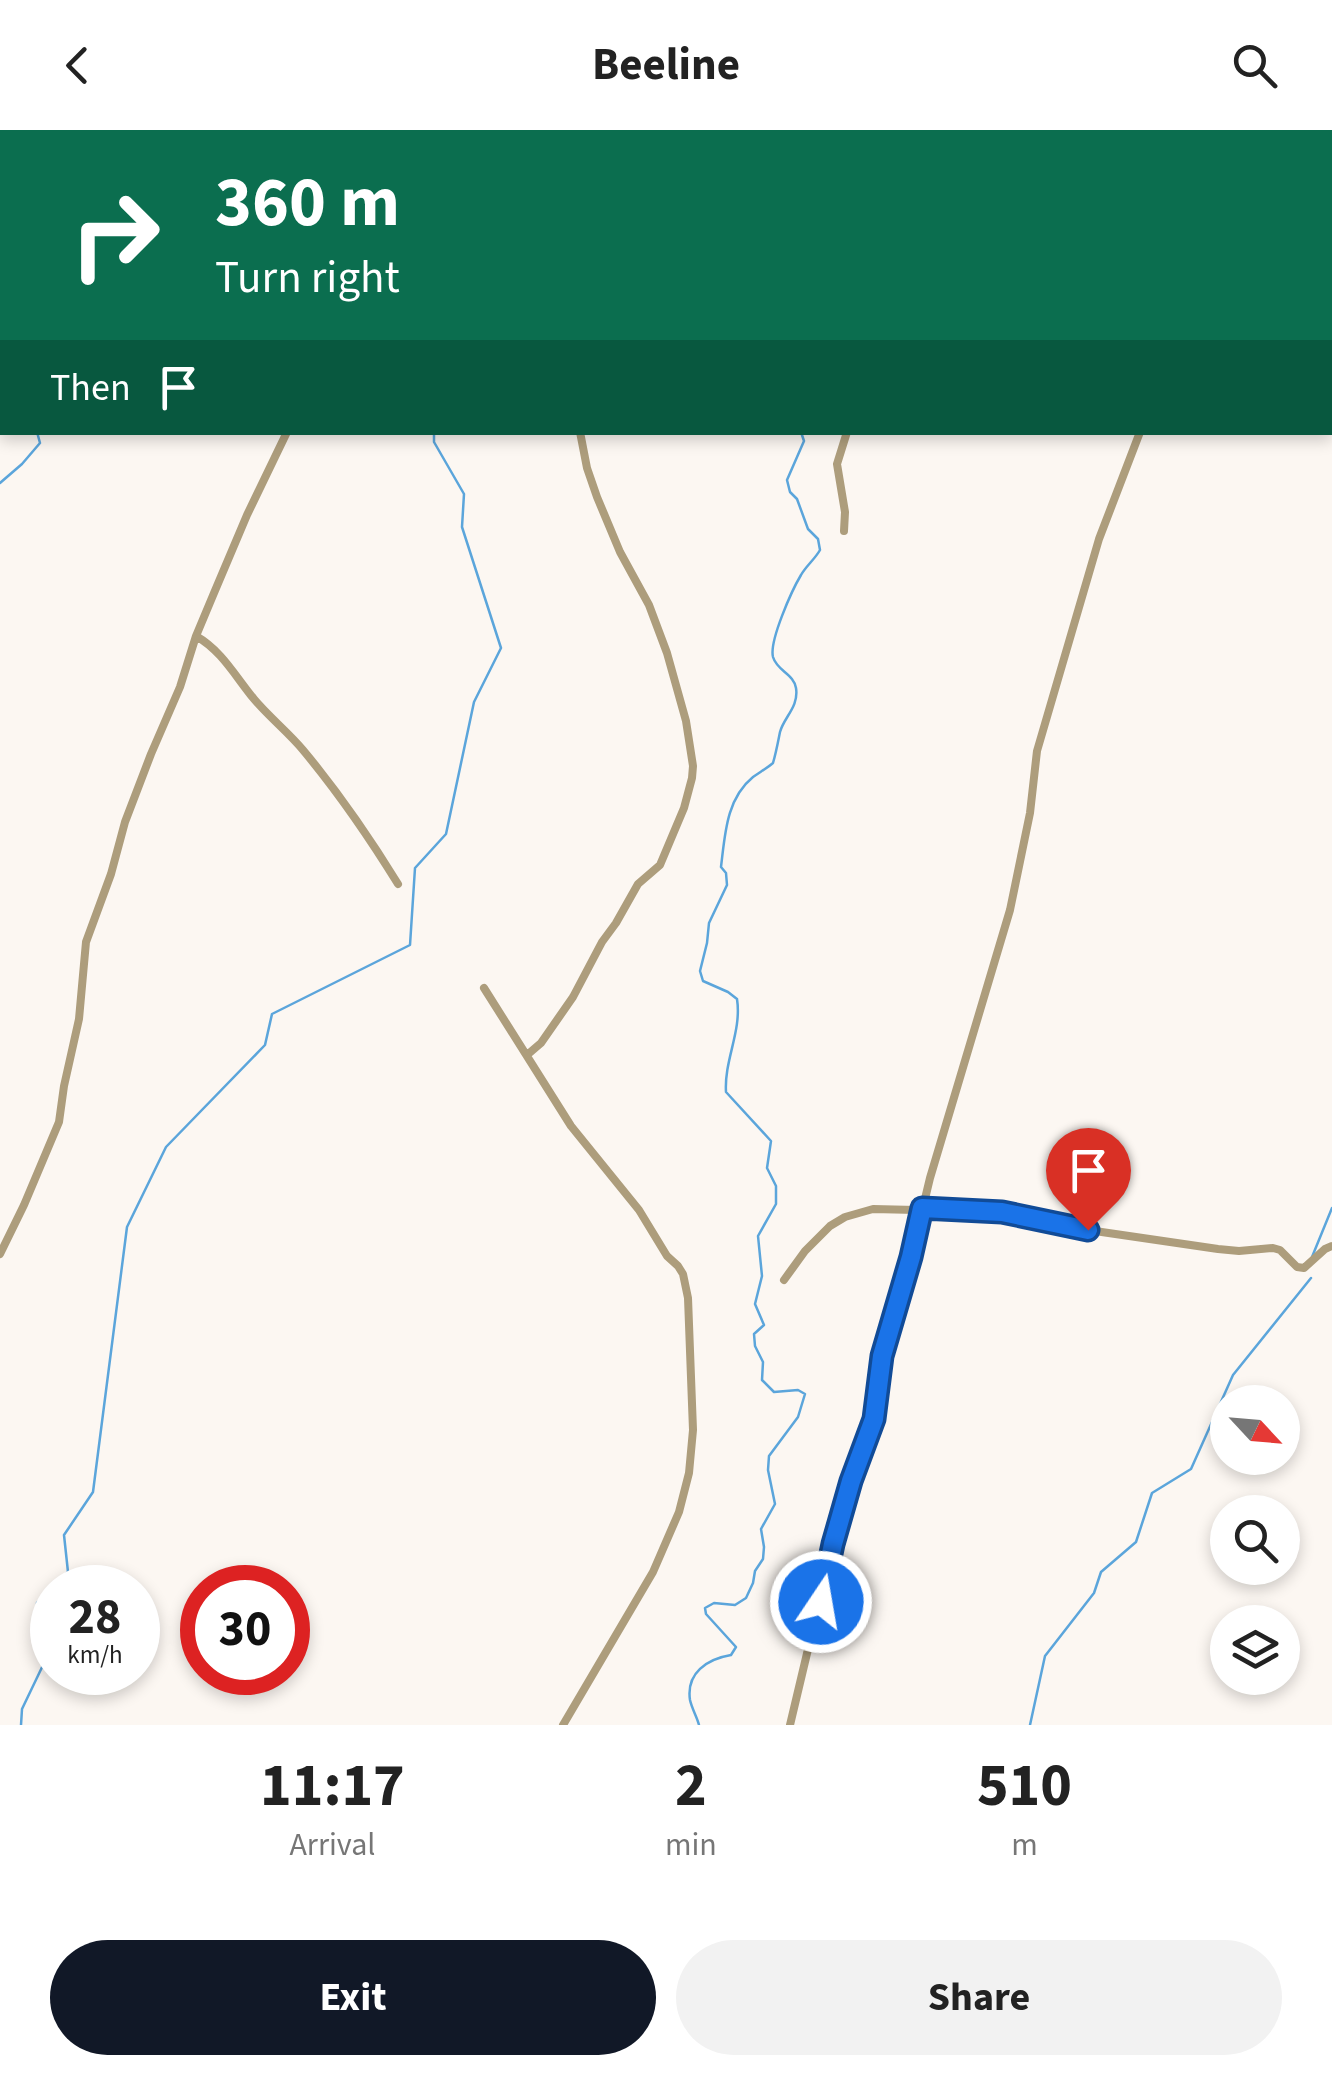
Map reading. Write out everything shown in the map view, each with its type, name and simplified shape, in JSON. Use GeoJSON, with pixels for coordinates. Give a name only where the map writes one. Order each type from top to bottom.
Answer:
{"type":"FeatureCollection","features":[{"type":"Feature","properties":{"kind":"street"},"geometry":{"type":"LineString","coordinates":[[0,1254],[60,1122],[79,1019],[86,942],[125,822],[180,688],[196,636],[286,435]]}},
{"type":"Feature","properties":{"kind":"street"},"geometry":{"type":"LineString","coordinates":[[527,1055],[541,1043],[572,997],[638,884],[660,865],[692,778],[686,721],[667,654],[649,605],[620,552],[597,497],[581,435]]}},
{"type":"Feature","properties":{"kind":"street"},"geometry":{"type":"LineString","coordinates":[[844,531],[837,464],[847,435]]}},
{"type":"Feature","properties":{"kind":"street"},"geometry":{"type":"LineString","coordinates":[[790,1725],[833,1544],[874,1419],[882,1356],[1010,910],[1030,813],[1037,751],[1051,698],[1099,539],[1139,435]]}},
{"type":"Feature","properties":{"kind":"street"},"geometry":{"type":"LineString","coordinates":[[196,636],[213,645],[248,692],[319,769],[398,884]]}},
{"type":"Feature","properties":{"kind":"street"},"geometry":{"type":"LineString","coordinates":[[484,988],[571,1126],[630,1198],[683,1274],[688,1298],[693,1430],[680,1512],[653,1572],[563,1725]]}},
{"type":"Feature","properties":{"kind":"street"},"geometry":{"type":"LineString","coordinates":[[784,1280],[818,1236],[845,1218],[874,1209],[1002,1212],[1088,1230],[1239,1252],[1273,1248],[1304,1268],[1332,1246]]}},
{"type":"Feature","properties":{"kind":"waterway"},"geometry":{"type":"LineString","coordinates":[[0,483],[40,443],[38,435]]}},
{"type":"Feature","properties":{"kind":"waterway"},"geometry":{"type":"LineString","coordinates":[[21,1725],[22,1709],[45,1661],[37,1603],[68,1572],[64,1535],[93,1492],[127,1227],[166,1147],[265,1045],[272,1014],[410,945],[415,868],[446,834],[474,702],[501,648],[462,527],[464,494],[434,442],[434,435]]}},
{"type":"Feature","properties":{"kind":"waterway"},"geometry":{"type":"LineString","coordinates":[[699,1725],[690,1700],[691,1682],[700,1669],[731,1655],[736,1647],[705,1608],[714,1603],[735,1605],[746,1598],[763,1559],[761,1529],[775,1504],[769,1456],[798,1417],[805,1394],[798,1390],[774,1392],[762,1380],[763,1362],[754,1334],[764,1325],[755,1304],[762,1276],[758,1236],[776,1204],[776,1186],[767,1168],[771,1141],[726,1092],[737,999],[703,981],[700,971],[709,923],[727,885],[721,867],[732,807],[744,786],[773,763],[780,732],[795,701],[795,683],[775,662],[773,649],[792,592],[820,550],[787,480],[804,441],[802,435]]}},
{"type":"Feature","properties":{"kind":"waterway"},"geometry":{"type":"LineString","coordinates":[[1312,1257],[1332,1208]]}},
{"type":"Feature","properties":{"kind":"waterway"},"geometry":{"type":"LineString","coordinates":[[1030,1725],[1045,1656],[1094,1593],[1101,1572],[1136,1542],[1152,1493],[1191,1469],[1233,1375],[1311,1278]]}},
{"type":"Feature","properties":{"kind":"route"},"geometry":{"type":"LineString","coordinates":[[821,1602],[851,1481],[874,1419],[882,1356],[922,1208],[1002,1212],[1088,1230]]}}]}
